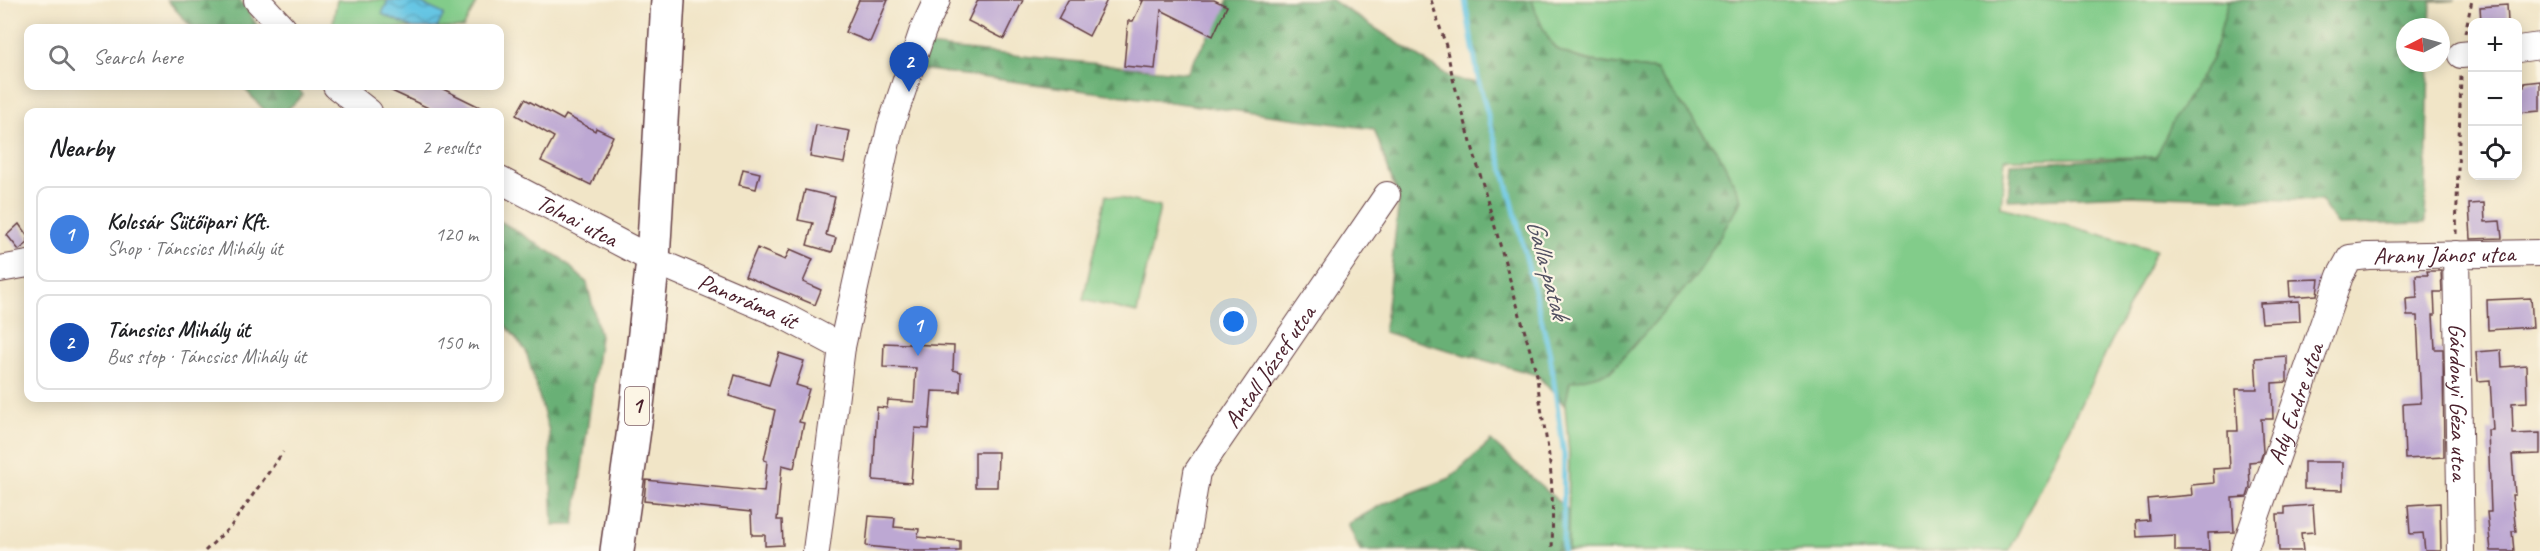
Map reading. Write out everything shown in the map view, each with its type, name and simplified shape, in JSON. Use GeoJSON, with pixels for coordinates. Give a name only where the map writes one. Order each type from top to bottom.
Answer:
{"type":"FeatureCollection","features":[{"type":"Feature","properties":{"kind":"main road","name":"1"},"geometry":{"type":"LineString","coordinates":[[617,551],[636,415],[653,260],[668,0]]}},
{"type":"Feature","properties":{"kind":"street"},"geometry":{"type":"LineString","coordinates":[[257,0],[278,24]]}},
{"type":"Feature","properties":{"kind":"street"},"geometry":{"type":"LineString","coordinates":[[816,551],[842,347],[890,128],[923,30],[937,0]]}},
{"type":"Feature","properties":{"kind":"street"},"geometry":{"type":"LineString","coordinates":[[2522,48],[2540,46]]}},
{"type":"Feature","properties":{"kind":"street"},"geometry":{"type":"LineString","coordinates":[[341,90],[364,108]]}},
{"type":"Feature","properties":{"kind":"street","name":"Tolnai utca"},"geometry":{"type":"LineString","coordinates":[[504,182],[653,260]]}},
{"type":"Feature","properties":{"kind":"street","name":"Antall József utca"},"geometry":{"type":"LineString","coordinates":[[1184,551],[1197,472],[1387,195]]}},
{"type":"Feature","properties":{"kind":"street","name":"Arany János utca"},"geometry":{"type":"LineString","coordinates":[[2350,258],[2540,253]]}},
{"type":"Feature","properties":{"kind":"street","name":"Gárdonyi Géza utca"},"geometry":{"type":"LineString","coordinates":[[2456,254],[2461,551]]}},
{"type":"Feature","properties":{"kind":"street","name":"Ady Endre utca"},"geometry":{"type":"LineString","coordinates":[[2244,551],[2340,276],[2350,258]]}},
{"type":"Feature","properties":{"kind":"street","name":"Panoráma út"},"geometry":{"type":"LineString","coordinates":[[653,260],[782,315],[842,347]]}},
{"type":"Feature","properties":{"kind":"street"},"geometry":{"type":"LineString","coordinates":[[0,269],[24,265]]}},
{"type":"Feature","properties":{"kind":"path"},"geometry":{"type":"LineString","coordinates":[[1431,0],[1446,46],[1453,79],[1537,375],[1541,419],[1548,449],[1552,551]]}},
{"type":"Feature","properties":{"kind":"path"},"geometry":{"type":"LineString","coordinates":[[2456,254],[2472,0]]}},
{"type":"Feature","properties":{"kind":"path"},"geometry":{"type":"LineString","coordinates":[[205,551],[231,526],[283,452]]}},
{"type":"Feature","properties":{"kind":"green space"},"geometry":{"type":"Polygon","coordinates":[[[167,0],[240,0],[256,24],[188,24],[167,0]]]}},
{"type":"Feature","properties":{"kind":"green space"},"geometry":{"type":"Polygon","coordinates":[[[337,0],[478,0],[465,24],[333,24],[337,0]]]}},
{"type":"Feature","properties":{"kind":"green space"},"geometry":{"type":"Polygon","coordinates":[[[1228,0],[1332,0],[1453,79],[1479,83],[1465,0],[1532,0],[1546,34],[1557,49],[1605,64],[1656,70],[1719,154],[1742,200],[1696,276],[1610,372],[1570,382],[1565,406],[1537,375],[1384,332],[1399,200],[1374,129],[920,69],[927,46],[1187,73],[1228,0]]]}},
{"type":"Feature","properties":{"kind":"green space"},"geometry":{"type":"Polygon","coordinates":[[[1532,0],[2229,0],[2212,59],[2156,157],[2005,159],[2001,207],[2156,250],[2009,551],[1568,551],[1569,453],[1565,406],[1569,382],[1657,70],[1586,59],[1561,51],[1547,36],[1532,0]]]}},
{"type":"Feature","properties":{"kind":"green space"},"geometry":{"type":"Polygon","coordinates":[[[2229,0],[2456,0],[2431,2],[2430,18],[2396,18],[2396,72],[2429,72],[2425,223],[2337,225],[2321,201],[2128,195],[2008,200],[2011,164],[2156,157],[2174,118],[2212,59],[2229,0]]]}},
{"type":"Feature","properties":{"kind":"green space"},"geometry":{"type":"Polygon","coordinates":[[[246,90],[300,90],[303,95],[289,108],[262,108],[246,90]]]}},
{"type":"Feature","properties":{"kind":"green space"},"geometry":{"type":"Polygon","coordinates":[[[1106,195],[1160,207],[1137,313],[1083,300],[1106,195]]]}},
{"type":"Feature","properties":{"kind":"green space"},"geometry":{"type":"Polygon","coordinates":[[[504,223],[562,259],[587,283],[600,336],[574,525],[553,525],[549,431],[526,351],[504,323],[504,223]]]}},
{"type":"Feature","properties":{"kind":"green space"},"geometry":{"type":"Polygon","coordinates":[[[1491,441],[1568,510],[1568,551],[1360,551],[1348,524],[1383,504],[1450,478],[1491,441]]]}},
{"type":"Feature","properties":{"kind":"water"},"geometry":{"type":"Polygon","coordinates":[[[388,0],[413,0],[444,14],[439,24],[404,24],[382,14],[388,0]]]}},
{"type":"Feature","properties":{"kind":"building"},"geometry":{"type":"Polygon","coordinates":[[[859,0],[888,0],[870,42],[845,32],[859,0]]]}},
{"type":"Feature","properties":{"kind":"building"},"geometry":{"type":"Polygon","coordinates":[[[978,0],[1023,0],[1004,39],[968,21],[978,0]]]}},
{"type":"Feature","properties":{"kind":"building"},"geometry":{"type":"Polygon","coordinates":[[[1068,0],[1107,0],[1089,36],[1058,19],[1068,0]]]}},
{"type":"Feature","properties":{"kind":"building"},"geometry":{"type":"Polygon","coordinates":[[[1140,0],[1214,0],[1227,6],[1213,36],[1161,10],[1155,69],[1124,66],[1128,21],[1133,21],[1143,1],[1140,0]]]}},
{"type":"Feature","properties":{"kind":"building"},"geometry":{"type":"Polygon","coordinates":[[[2507,5],[2508,18],[2481,18],[2480,7],[2507,5]]]}},
{"type":"Feature","properties":{"kind":"building"},"geometry":{"type":"Polygon","coordinates":[[[2540,81],[2540,111],[2522,113],[2524,83],[2540,81]]]}},
{"type":"Feature","properties":{"kind":"building"},"geometry":{"type":"Polygon","coordinates":[[[390,90],[445,90],[482,108],[428,108],[390,90]]]}},
{"type":"Feature","properties":{"kind":"building"},"geometry":{"type":"Polygon","coordinates":[[[525,99],[563,120],[566,115],[595,131],[596,128],[613,136],[591,185],[541,161],[554,137],[516,115],[525,99]]]}},
{"type":"Feature","properties":{"kind":"building"},"geometry":{"type":"Polygon","coordinates":[[[816,125],[850,131],[844,163],[810,157],[816,125]]]}},
{"type":"Feature","properties":{"kind":"building"},"geometry":{"type":"Polygon","coordinates":[[[743,169],[760,173],[756,189],[739,185],[743,169]]]}},
{"type":"Feature","properties":{"kind":"building"},"geometry":{"type":"Polygon","coordinates":[[[805,190],[835,197],[826,235],[836,238],[832,252],[807,245],[813,223],[798,220],[805,190]]]}},
{"type":"Feature","properties":{"kind":"building"},"geometry":{"type":"Polygon","coordinates":[[[2484,203],[2485,222],[2500,221],[2502,238],[2471,239],[2469,204],[2484,203]]]}},
{"type":"Feature","properties":{"kind":"building"},"geometry":{"type":"Polygon","coordinates":[[[19,224],[24,231],[24,246],[19,250],[7,235],[19,224]]]}},
{"type":"Feature","properties":{"kind":"building"},"geometry":{"type":"Polygon","coordinates":[[[757,248],[785,260],[790,249],[813,259],[803,282],[821,290],[815,305],[745,276],[757,248]]]}},
{"type":"Feature","properties":{"kind":"building"},"geometry":{"type":"Polygon","coordinates":[[[2427,271],[2441,271],[2442,292],[2434,292],[2435,315],[2433,315],[2435,349],[2443,349],[2444,457],[2405,459],[2403,404],[2421,403],[2417,316],[2407,316],[2406,299],[2417,298],[2416,275],[2428,275],[2427,271]]]}},
{"type":"Feature","properties":{"kind":"building"},"geometry":{"type":"Polygon","coordinates":[[[2319,279],[2317,295],[2290,297],[2289,280],[2319,279]]]}},
{"type":"Feature","properties":{"kind":"building"},"geometry":{"type":"Polygon","coordinates":[[[2531,298],[2533,327],[2488,330],[2487,300],[2531,298]]]}},
{"type":"Feature","properties":{"kind":"building"},"geometry":{"type":"Polygon","coordinates":[[[2299,301],[2300,321],[2262,323],[2260,303],[2299,301]]]}},
{"type":"Feature","properties":{"kind":"building"},"geometry":{"type":"Polygon","coordinates":[[[884,343],[954,346],[953,370],[961,372],[960,392],[932,391],[929,429],[915,428],[911,483],[873,480],[877,407],[887,408],[888,400],[914,402],[916,368],[883,367],[884,343]]]}},
{"type":"Feature","properties":{"kind":"building"},"geometry":{"type":"Polygon","coordinates":[[[2501,350],[2502,367],[2526,365],[2527,402],[2512,403],[2513,434],[2540,433],[2540,454],[2512,455],[2515,495],[2512,495],[2516,531],[2512,531],[2514,551],[2491,551],[2487,512],[2491,512],[2488,430],[2493,430],[2490,380],[2478,381],[2476,352],[2501,350]]]}},
{"type":"Feature","properties":{"kind":"building"},"geometry":{"type":"Polygon","coordinates":[[[779,353],[804,361],[796,385],[809,389],[799,422],[804,423],[794,468],[782,465],[777,520],[782,520],[783,545],[765,546],[765,535],[752,535],[751,512],[644,501],[646,480],[764,492],[767,461],[764,460],[775,410],[729,396],[735,375],[769,385],[779,353]]]}},
{"type":"Feature","properties":{"kind":"building"},"geometry":{"type":"Polygon","coordinates":[[[2287,356],[2287,382],[2272,383],[2273,419],[2261,419],[2263,452],[2260,461],[2249,462],[2250,487],[2247,497],[2232,498],[2234,532],[2208,533],[2209,551],[2175,551],[2175,535],[2137,537],[2136,521],[2149,520],[2147,499],[2192,495],[2191,485],[2214,483],[2213,469],[2230,468],[2228,431],[2238,431],[2236,389],[2257,389],[2255,358],[2287,356]]]}},
{"type":"Feature","properties":{"kind":"building"},"geometry":{"type":"Polygon","coordinates":[[[975,452],[998,452],[997,487],[975,487],[975,452]]]}},
{"type":"Feature","properties":{"kind":"building"},"geometry":{"type":"Polygon","coordinates":[[[2304,462],[2343,462],[2343,490],[2304,489],[2304,462]]]}},
{"type":"Feature","properties":{"kind":"building"},"geometry":{"type":"Polygon","coordinates":[[[2440,503],[2441,551],[2425,551],[2423,533],[2410,534],[2408,505],[2440,503]]]}},
{"type":"Feature","properties":{"kind":"building"},"geometry":{"type":"Polygon","coordinates":[[[2313,505],[2315,532],[2301,533],[2303,551],[2279,551],[2277,514],[2285,514],[2285,507],[2313,505]]]}},
{"type":"Feature","properties":{"kind":"building"},"geometry":{"type":"Polygon","coordinates":[[[869,516],[895,518],[894,527],[919,529],[918,537],[960,541],[960,551],[916,551],[866,546],[869,516]]]}},
{"type":"Feature","properties":{"kind":"waterway","name":"Galla-patak"},"geometry":{"type":"LineString","coordinates":[[1465,0],[1479,83],[1512,201],[1550,354],[1564,455],[1563,551]]}},
{"type":"Feature","properties":{"kind":"place","name":"Táncsics Mihály út"},"geometry":{"type":"Point","coordinates":[909,92]}},
{"type":"Feature","properties":{"kind":"place","name":"Kolcsár Sütőipari Kft."},"geometry":{"type":"Point","coordinates":[918,356]}}]}
